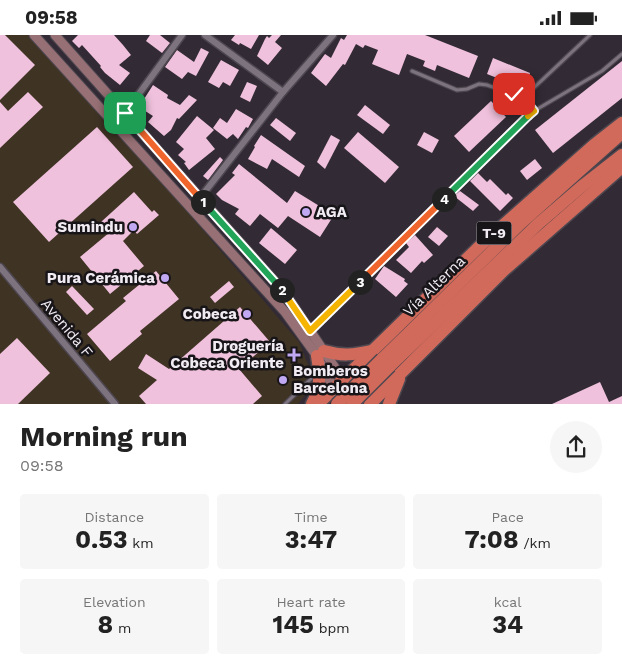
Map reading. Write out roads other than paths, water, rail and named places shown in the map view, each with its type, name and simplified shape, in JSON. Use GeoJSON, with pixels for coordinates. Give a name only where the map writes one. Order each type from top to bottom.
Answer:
{"type":"FeatureCollection","features":[{"type":"Feature","properties":{"kind":"highway","name":"T-9"},"geometry":{"type":"LineString","coordinates":[[352,404],[382,359],[481,245],[594,145],[622,123]]}},
{"type":"Feature","properties":{"kind":"highway","name":"Vía Alterna"},"geometry":{"type":"LineString","coordinates":[[337,404],[521,223],[622,133]]}},
{"type":"Feature","properties":{"kind":"highway","name":"T-9"},"geometry":{"type":"LineString","coordinates":[[318,404],[338,383],[382,359],[581,187],[622,155]]}},
{"type":"Feature","properties":{"kind":"highway","name":"T-9"},"geometry":{"type":"LineString","coordinates":[[370,404],[503,271],[622,167]]}},
{"type":"Feature","properties":{"kind":"highway"},"geometry":{"type":"LineString","coordinates":[[312,404],[319,385],[320,353],[382,359]]}},
{"type":"Feature","properties":{"kind":"highway","name":"T-9"},"geometry":{"type":"LineString","coordinates":[[389,404],[394,388],[404,370]]}},
{"type":"Feature","properties":{"kind":"main road"},"geometry":{"type":"LineString","coordinates":[[34,35],[285,311],[320,353]]}},
{"type":"Feature","properties":{"kind":"main road"},"geometry":{"type":"LineString","coordinates":[[55,35],[284,292],[310,331],[320,353],[338,383],[357,404]]}},
{"type":"Feature","properties":{"kind":"main road"},"geometry":{"type":"LineString","coordinates":[[338,383],[343,404]]}},
{"type":"Feature","properties":{"kind":"street"},"geometry":{"type":"LineString","coordinates":[[125,113],[182,35]]}},
{"type":"Feature","properties":{"kind":"street"},"geometry":{"type":"LineString","coordinates":[[205,35],[283,92]]}},
{"type":"Feature","properties":{"kind":"street"},"geometry":{"type":"LineString","coordinates":[[200,198],[283,92],[333,35]]}},
{"type":"Feature","properties":{"kind":"street"},"geometry":{"type":"LineString","coordinates":[[310,331],[534,111]]}},
{"type":"Feature","properties":{"kind":"street","name":"Avenida F"},"geometry":{"type":"LineString","coordinates":[[0,267],[115,404]]}},
{"type":"Feature","properties":{"kind":"lane"},"geometry":{"type":"LineString","coordinates":[[523,97],[590,35]]}},
{"type":"Feature","properties":{"kind":"lane"},"geometry":{"type":"LineString","coordinates":[[412,71],[457,90],[467,89],[479,83],[487,85],[523,97],[534,111],[602,71],[622,54]]}},
{"type":"Feature","properties":{"kind":"lane"},"geometry":{"type":"LineString","coordinates":[[285,404],[320,370]]}},
{"type":"Feature","properties":{"kind":"place","name":"AGA"},"geometry":{"type":"Point","coordinates":[306,212]}},
{"type":"Feature","properties":{"kind":"place","name":"Sumindu"},"geometry":{"type":"Point","coordinates":[133,227]}},
{"type":"Feature","properties":{"kind":"place","name":"Pura Cerámica"},"geometry":{"type":"Point","coordinates":[165,278]}},
{"type":"Feature","properties":{"kind":"place","name":"Cobeca"},"geometry":{"type":"Point","coordinates":[247,314]}},
{"type":"Feature","properties":{"kind":"place","name":"Droguería Cobeca Oriente"},"geometry":{"type":"Point","coordinates":[294,355]}},
{"type":"Feature","properties":{"kind":"place","name":"Bomberos Barcelona"},"geometry":{"type":"Point","coordinates":[283,380]}}]}
